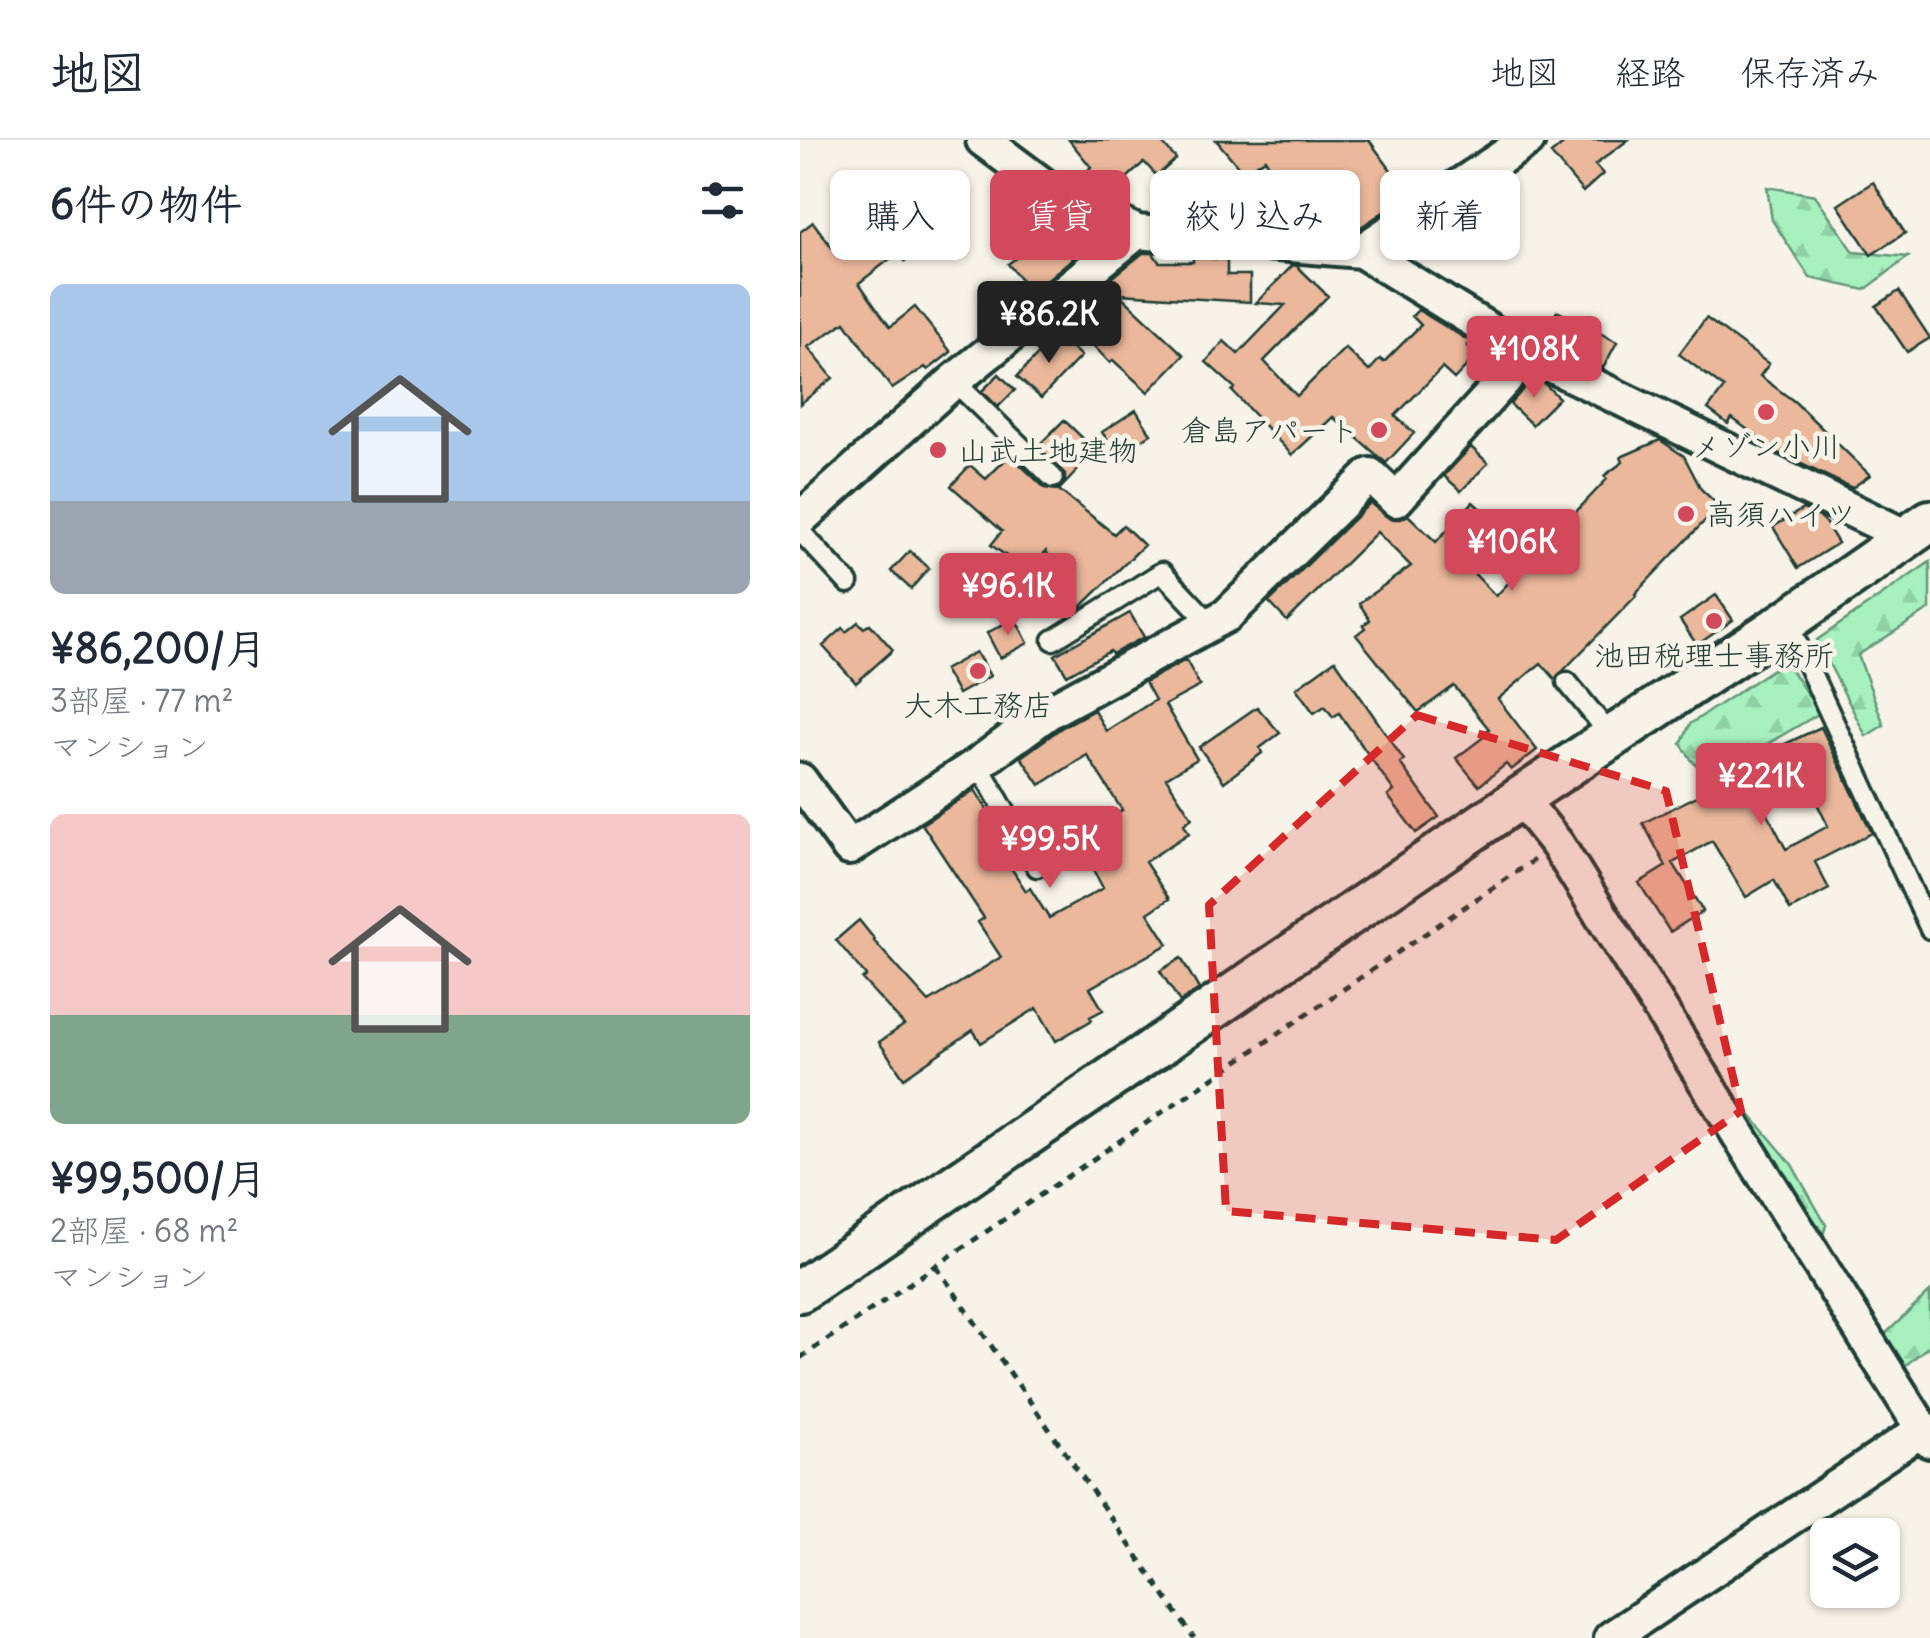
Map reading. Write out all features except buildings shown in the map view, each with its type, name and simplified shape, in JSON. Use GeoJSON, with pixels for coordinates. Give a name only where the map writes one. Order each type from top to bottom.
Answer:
{"type":"FeatureCollection","features":[{"type":"Feature","properties":{"kind":"street"},"geometry":{"type":"LineString","coordinates":[[983,140],[1052,191],[1136,232],[1150,233]]}},
{"type":"Feature","properties":{"kind":"street"},"geometry":{"type":"LineString","coordinates":[[800,1292],[1612,737],[1795,639],[1919,529],[1528,354],[1360,251],[1528,140]]}},
{"type":"Feature","properties":{"kind":"street"},"geometry":{"type":"LineString","coordinates":[[800,519],[954,381],[1136,232]]}},
{"type":"Feature","properties":{"kind":"street"},"geometry":{"type":"LineString","coordinates":[[800,780],[849,848],[978,764],[1050,711],[1227,615],[1370,474],[1396,500],[1528,354]]}},
{"type":"Feature","properties":{"kind":"street"},"geometry":{"type":"LineString","coordinates":[[1520,798],[1557,844],[1926,1436],[1612,1638]]}},
{"type":"Feature","properties":{"kind":"lane"},"geometry":{"type":"LineString","coordinates":[[954,381],[1053,478]]}},
{"type":"Feature","properties":{"kind":"lane"},"geometry":{"type":"LineString","coordinates":[[800,531],[848,583]]}},
{"type":"Feature","properties":{"kind":"lane"},"geometry":{"type":"LineString","coordinates":[[1053,640],[1162,572],[1211,624]]}},
{"type":"Feature","properties":{"kind":"lane"},"geometry":{"type":"LineString","coordinates":[[1795,639],[1930,929]]}},
{"type":"Feature","properties":{"kind":"lane"},"geometry":{"type":"LineString","coordinates":[[1567,682],[1612,737]]}},
{"type":"Feature","properties":{"kind":"lane"},"geometry":{"type":"LineString","coordinates":[[978,764],[1036,867]]}},
{"type":"Feature","properties":{"kind":"path"},"geometry":{"type":"LineString","coordinates":[[800,1358],[1557,844]]}},
{"type":"Feature","properties":{"kind":"path"},"geometry":{"type":"LineString","coordinates":[[936,1266],[1194,1638]]}},
{"type":"Feature","properties":{"kind":"highlighted area"},"geometry":{"type":"Polygon","coordinates":[[[1417,715],[1666,791],[1741,1111],[1556,1240],[1226,1211],[1209,905],[1417,715]]]}},
{"type":"Feature","properties":{"kind":"green space"},"geometry":{"type":"Polygon","coordinates":[[[1767,187],[1815,195],[1854,252],[1908,257],[1865,290],[1810,278],[1772,220],[1767,187]]]}},
{"type":"Feature","properties":{"kind":"green space"},"geometry":{"type":"Polygon","coordinates":[[[1930,562],[1930,609],[1858,655],[1884,725],[1866,736],[1817,640],[1930,562]]]}},
{"type":"Feature","properties":{"kind":"green space"},"geometry":{"type":"Polygon","coordinates":[[[1785,661],[1820,713],[1711,777],[1693,762],[1681,744],[1690,724],[1785,661]]]}},
{"type":"Feature","properties":{"kind":"green space"},"geometry":{"type":"Polygon","coordinates":[[[1720,1079],[1791,1163],[1826,1225],[1821,1243],[1880,1339],[1930,1292],[1930,1345],[1895,1374],[1720,1079]]]}},
{"type":"Feature","properties":{"kind":"place","name":"メゾン小川"},"geometry":{"type":"Point","coordinates":[1766,412]}},
{"type":"Feature","properties":{"kind":"place","name":"倉島アパート"},"geometry":{"type":"Point","coordinates":[1379,430]}},
{"type":"Feature","properties":{"kind":"place","name":"山武土地建物"},"geometry":{"type":"Point","coordinates":[938,450]}},
{"type":"Feature","properties":{"kind":"place","name":"高須ハイツ"},"geometry":{"type":"Point","coordinates":[1686,514]}},
{"type":"Feature","properties":{"kind":"place","name":"池田税理士事務所"},"geometry":{"type":"Point","coordinates":[1714,621]}},
{"type":"Feature","properties":{"kind":"place","name":"大木工務店"},"geometry":{"type":"Point","coordinates":[978,671]}}]}
